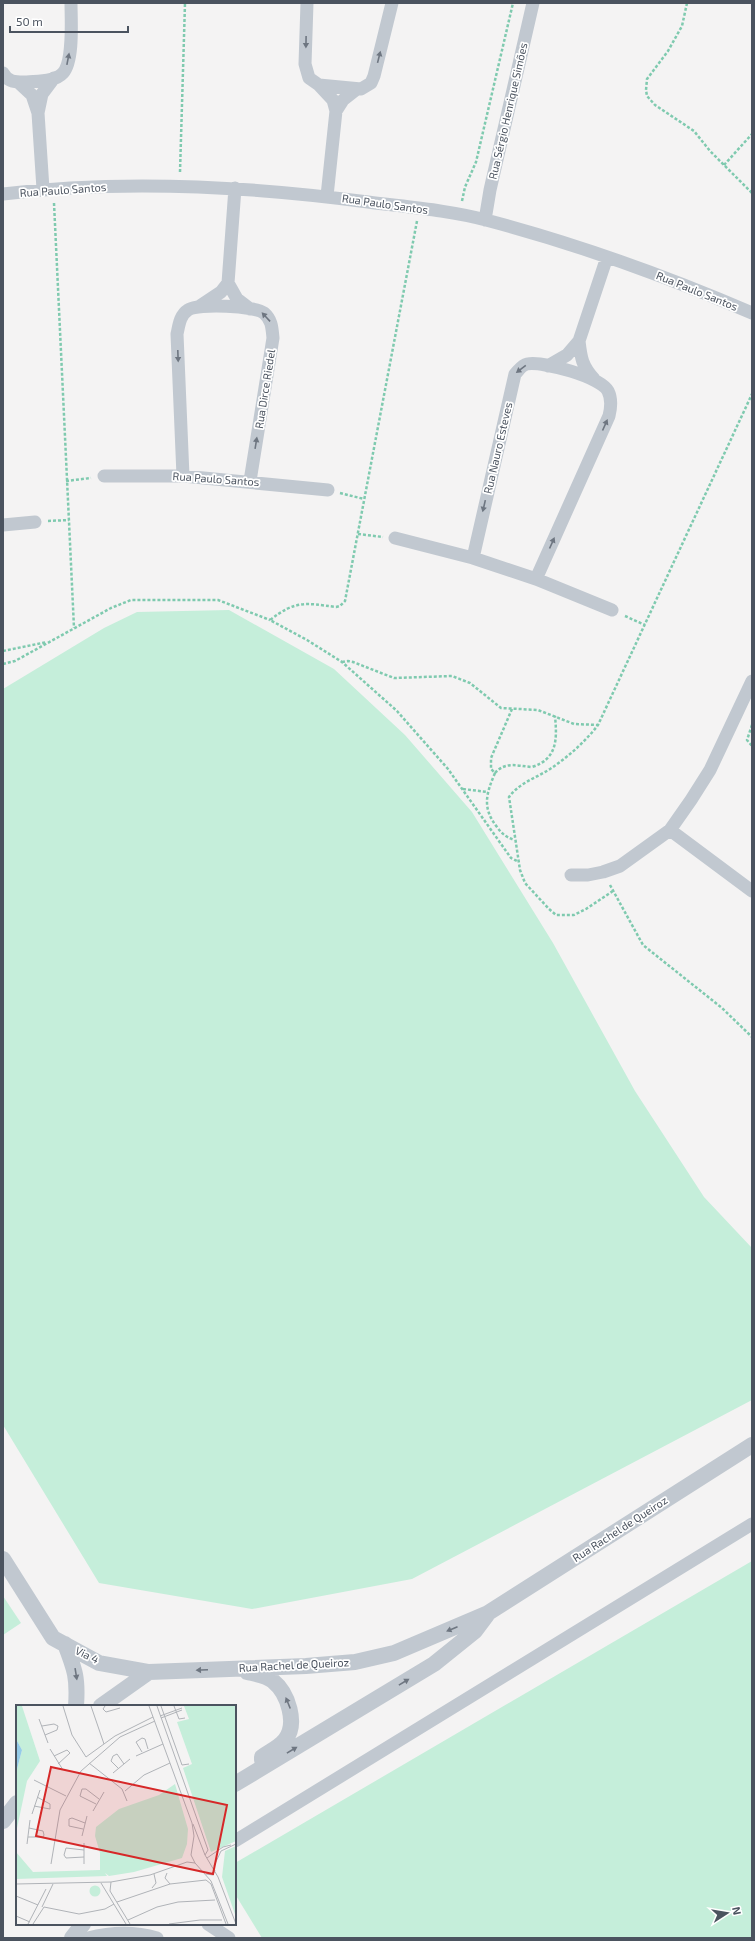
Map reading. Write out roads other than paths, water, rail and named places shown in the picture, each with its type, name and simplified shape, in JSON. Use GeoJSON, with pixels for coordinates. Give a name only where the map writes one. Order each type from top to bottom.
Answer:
{"type":"FeatureCollection","features":[{"type":"Feature","properties":{"kind":"street"},"geometry":{"type":"LineString","coordinates":[[3,73],[10,81],[18,82],[54,78],[63,73],[68,63],[71,3]]}},
{"type":"Feature","properties":{"kind":"street"},"geometry":{"type":"LineString","coordinates":[[307,3],[305,64],[309,78],[319,85],[333,100],[336,111],[327,196]]}},
{"type":"Feature","properties":{"kind":"street"},"geometry":{"type":"LineString","coordinates":[[319,85],[357,89],[366,87],[374,76],[392,3]]}},
{"type":"Feature","properties":{"kind":"street","name":"Rua Sérgio Henrique Simões"},"geometry":{"type":"LineString","coordinates":[[485,220],[490,190],[533,3]]}},
{"type":"Feature","properties":{"kind":"street"},"geometry":{"type":"LineString","coordinates":[[38,113],[42,94],[54,78]]}},
{"type":"Feature","properties":{"kind":"street"},"geometry":{"type":"LineString","coordinates":[[18,82],[32,95],[38,113],[48,189]]}},
{"type":"Feature","properties":{"kind":"street"},"geometry":{"type":"LineString","coordinates":[[336,111],[343,100],[357,89]]}},
{"type":"Feature","properties":{"kind":"street","name":"Rua Paulo Santos"},"geometry":{"type":"LineString","coordinates":[[3,194],[48,189],[180,186],[235,188],[327,196],[420,208],[485,220],[607,257],[699,290],[752,313]]}},
{"type":"Feature","properties":{"kind":"street"},"geometry":{"type":"LineString","coordinates":[[183,476],[177,334],[184,314],[190,308],[200,306],[221,292],[228,283],[235,188]]}},
{"type":"Feature","properties":{"kind":"street","name":"Rua Nauro Esteves"},"geometry":{"type":"LineString","coordinates":[[548,366],[567,355],[579,341],[607,257]]}},
{"type":"Feature","properties":{"kind":"street","name":"Rua Dirce Riedel"},"geometry":{"type":"LineString","coordinates":[[228,283],[237,299],[250,308]]}},
{"type":"Feature","properties":{"kind":"street","name":"Rua Dirce Riedel"},"geometry":{"type":"LineString","coordinates":[[200,306],[250,308],[262,312],[268,318],[272,326],[273,338],[250,481]]}},
{"type":"Feature","properties":{"kind":"street","name":"Rua Nauro Esteves"},"geometry":{"type":"LineString","coordinates":[[536,579],[609,416],[611,406],[608,391],[585,370],[579,341]]}},
{"type":"Feature","properties":{"kind":"street","name":"Rua Nauro Esteves"},"geometry":{"type":"LineString","coordinates":[[473,558],[515,374],[522,366],[527,364],[548,366],[594,379]]}},
{"type":"Feature","properties":{"kind":"street","name":"Rua Paulo Santos"},"geometry":{"type":"LineString","coordinates":[[104,476],[183,476],[250,481],[328,490]]}},
{"type":"Feature","properties":{"kind":"street"},"geometry":{"type":"LineString","coordinates":[[3,526],[35,522]]}},
{"type":"Feature","properties":{"kind":"street"},"geometry":{"type":"LineString","coordinates":[[395,538],[473,558],[536,579],[612,610]]}},
{"type":"Feature","properties":{"kind":"street"},"geometry":{"type":"LineString","coordinates":[[571,876],[603,872],[620,866],[670,830],[710,770],[752,681]]}},
{"type":"Feature","properties":{"kind":"street"},"geometry":{"type":"LineString","coordinates":[[670,830],[752,891]]}},
{"type":"Feature","properties":{"kind":"street","name":"Rua Rachel de Queiroz"},"geometry":{"type":"LineString","coordinates":[[149,1672],[306,1666],[355,1662],[394,1653],[488,1614],[752,1445]]}},
{"type":"Feature","properties":{"kind":"street"},"geometry":{"type":"LineString","coordinates":[[236,1840],[752,1524]]}},
{"type":"Feature","properties":{"kind":"street"},"geometry":{"type":"LineString","coordinates":[[3,1559],[53,1638],[65,1644]]}},
{"type":"Feature","properties":{"kind":"street","name":"Rua Rachel de Queiroz"},"geometry":{"type":"LineString","coordinates":[[236,1783],[434,1664],[475,1631],[488,1614]]}},
{"type":"Feature","properties":{"kind":"street","name":"Via 4"},"geometry":{"type":"LineString","coordinates":[[65,1644],[100,1663],[149,1672]]}},
{"type":"Feature","properties":{"kind":"street","name":"Via 4"},"geometry":{"type":"LineString","coordinates":[[65,1644],[76,1671],[76,1705]]}},
{"type":"Feature","properties":{"kind":"street"},"geometry":{"type":"LineString","coordinates":[[232,1669],[262,1676],[274,1681],[285,1696],[291,1709],[291,1723],[286,1740],[262,1757],[258,1771]]}},
{"type":"Feature","properties":{"kind":"street"},"geometry":{"type":"LineString","coordinates":[[102,1705],[149,1672]]}},
{"type":"Feature","properties":{"kind":"street"},"geometry":{"type":"LineString","coordinates":[[3,1822],[16,1804]]}},
{"type":"Feature","properties":{"kind":"street"},"geometry":{"type":"LineString","coordinates":[[72,1938],[82,1925]]}},
{"type":"Feature","properties":{"kind":"street"},"geometry":{"type":"LineString","coordinates":[[210,1925],[229,1938]]}},
{"type":"Feature","properties":{"kind":"street"},"geometry":{"type":"LineString","coordinates":[[88,1938],[108,1933],[131,1933],[157,1938]]}}]}
